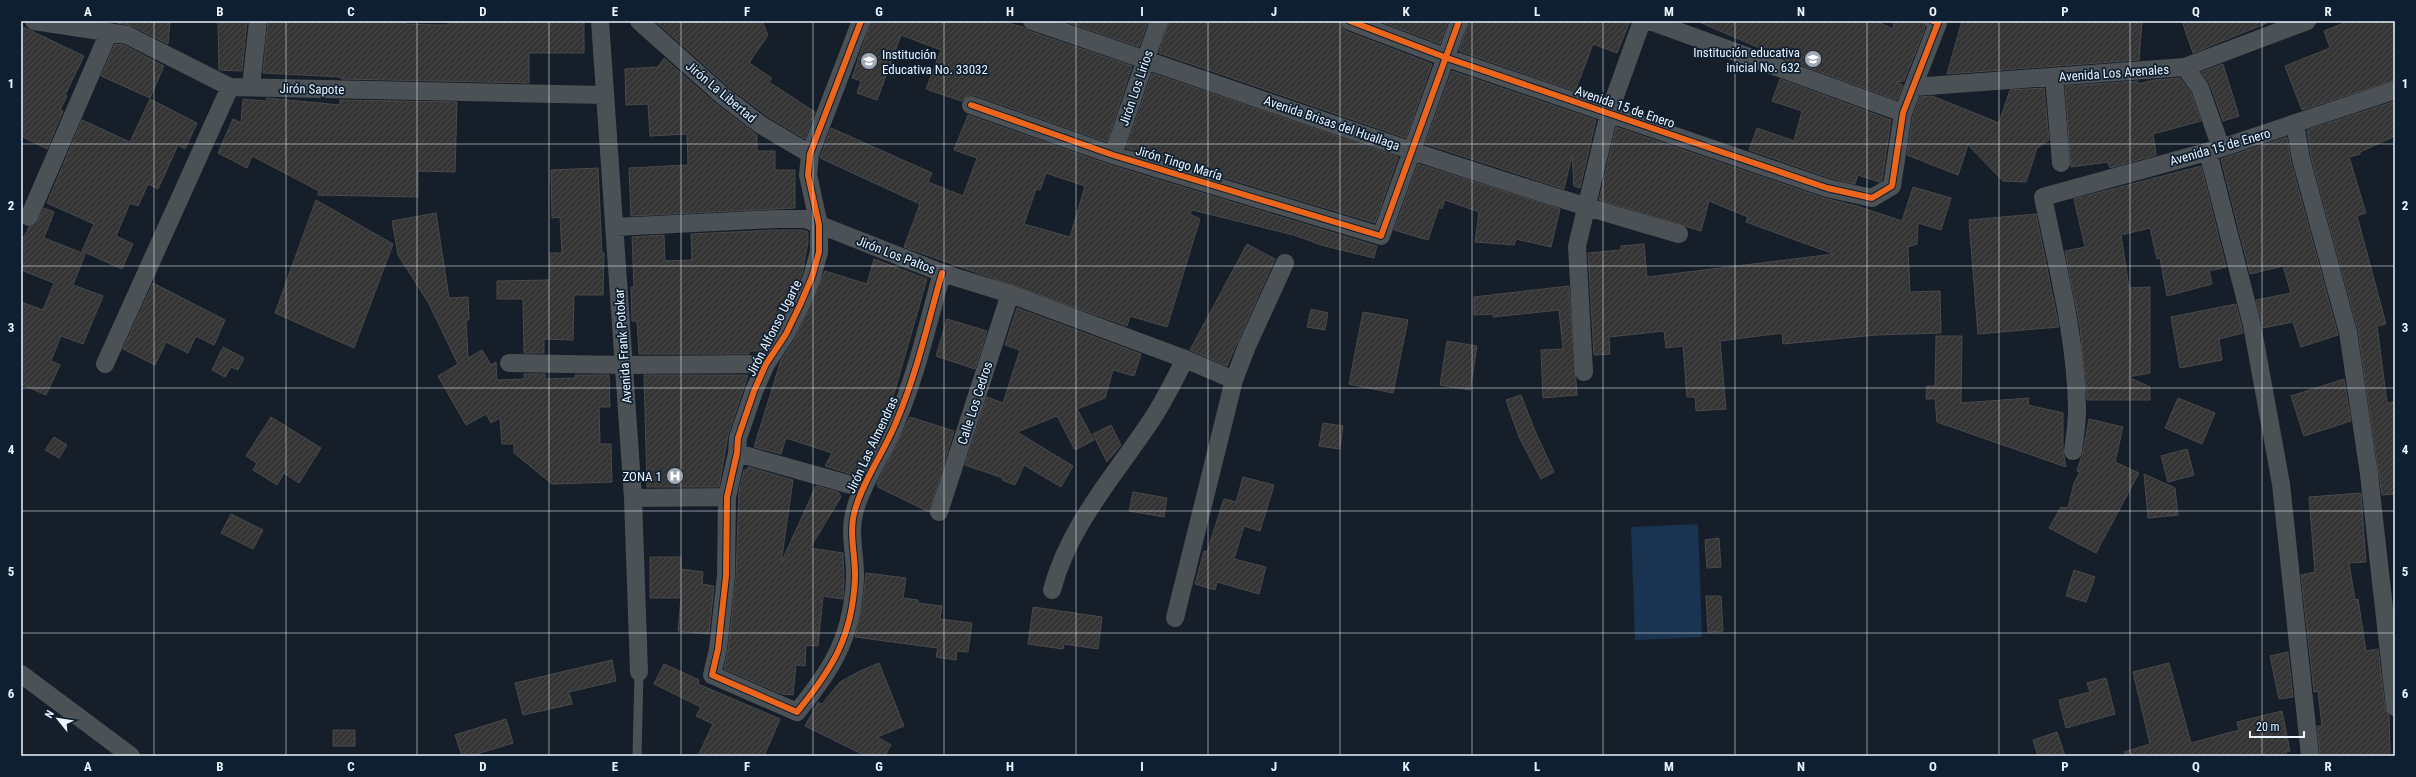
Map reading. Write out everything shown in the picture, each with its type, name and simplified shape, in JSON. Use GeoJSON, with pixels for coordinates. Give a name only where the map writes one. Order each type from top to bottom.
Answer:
{"type":"FeatureCollection","features":[{"type":"Feature","properties":{"kind":"street","name":"Jirón Sapote"},"geometry":{"type":"LineString","coordinates":[[34,21],[127,35],[230,87],[604,95]]}},
{"type":"Feature","properties":{"kind":"street"},"geometry":{"type":"LineString","coordinates":[[251,87],[258,21]]}},
{"type":"Feature","properties":{"kind":"street","name":"Avenida Frank Potokar"},"geometry":{"type":"LineString","coordinates":[[600,21],[633,498],[639,672]]}},
{"type":"Feature","properties":{"kind":"street","name":"Jirón La Libertad"},"geometry":{"type":"LineString","coordinates":[[639,21],[761,125],[810,154]]}},
{"type":"Feature","properties":{"kind":"street","name":"Jirón Alfonso Ugarte"},"geometry":{"type":"LineString","coordinates":[[712,675],[718,649],[726,576],[727,497],[737,453],[738,438],[744,417],[766,364],[786,334],[812,277],[819,252],[819,225],[808,175],[810,154],[861,21]]}},
{"type":"Feature","properties":{"kind":"street","name":"Avenida Brisas del Huallaga"},"geometry":{"type":"LineString","coordinates":[[1032,21],[1412,150],[1586,207],[1679,234]]}},
{"type":"Feature","properties":{"kind":"street","name":"Jirón Los Lirios"},"geometry":{"type":"LineString","coordinates":[[1113,155],[1159,21]]}},
{"type":"Feature","properties":{"kind":"street","name":"Avenida 15 de Enero"},"geometry":{"type":"LineString","coordinates":[[1350,21],[1447,58],[1827,188],[1872,198],[1892,186],[1903,113]]}},
{"type":"Feature","properties":{"kind":"street"},"geometry":{"type":"LineString","coordinates":[[1412,150],[1447,58],[1459,21]]}},
{"type":"Feature","properties":{"kind":"street"},"geometry":{"type":"LineString","coordinates":[[1584,372],[1577,246],[1609,113],[1642,21]]}},
{"type":"Feature","properties":{"kind":"street"},"geometry":{"type":"LineString","coordinates":[[1650,21],[1903,113],[1914,87],[1936,22]]}},
{"type":"Feature","properties":{"kind":"street","name":"Avenida Los Arenales"},"geometry":{"type":"LineString","coordinates":[[1914,87],[2185,67],[2307,21]]}},
{"type":"Feature","properties":{"kind":"street"},"geometry":{"type":"LineString","coordinates":[[29,217],[108,32]]}},
{"type":"Feature","properties":{"kind":"street"},"geometry":{"type":"LineString","coordinates":[[2185,67],[2200,88],[2252,325],[2281,484],[2310,756]]}},
{"type":"Feature","properties":{"kind":"street"},"geometry":{"type":"LineString","coordinates":[[2054,77],[2061,163]]}},
{"type":"Feature","properties":{"kind":"street"},"geometry":{"type":"LineString","coordinates":[[105,364],[230,87]]}},
{"type":"Feature","properties":{"kind":"street","name":"Avenida 15 de Enero"},"geometry":{"type":"LineString","coordinates":[[2074,451],[2077,410],[2076,376],[2066,306],[2043,197],[2214,150],[2395,90]]}},
{"type":"Feature","properties":{"kind":"street","name":"Jirón Tingo María"},"geometry":{"type":"LineString","coordinates":[[972,105],[1113,155],[1381,236],[1412,150]]}},
{"type":"Feature","properties":{"kind":"street"},"geometry":{"type":"LineString","coordinates":[[2295,124],[2301,159],[2348,332],[2369,474],[2395,707]]}},
{"type":"Feature","properties":{"kind":"street","name":"Jirón Los Paltos"},"geometry":{"type":"LineString","coordinates":[[615,227],[776,219],[805,219],[942,273],[1010,294],[1186,359],[1234,380]]}},
{"type":"Feature","properties":{"kind":"street"},"geometry":{"type":"LineString","coordinates":[[1175,618],[1234,380],[1242,358],[1285,263]]}},
{"type":"Feature","properties":{"kind":"street","name":"Jirón Las Almendras"},"geometry":{"type":"LineString","coordinates":[[712,675],[797,712],[820,685],[835,662],[848,630],[855,578],[851,546],[854,512],[862,488],[887,444],[898,419],[942,273]]}},
{"type":"Feature","properties":{"kind":"street","name":"Calle Los Cedros"},"geometry":{"type":"LineString","coordinates":[[939,512],[1010,294]]}},
{"type":"Feature","properties":{"kind":"street"},"geometry":{"type":"LineString","coordinates":[[1052,590],[1056,573],[1085,514],[1156,413],[1186,359]]}},
{"type":"Feature","properties":{"kind":"street"},"geometry":{"type":"LineString","coordinates":[[510,363],[624,365],[766,364]]}},
{"type":"Feature","properties":{"kind":"street"},"geometry":{"type":"LineString","coordinates":[[737,453],[862,488]]}},
{"type":"Feature","properties":{"kind":"street"},"geometry":{"type":"LineString","coordinates":[[633,498],[727,497]]}},
{"type":"Feature","properties":{"kind":"street"},"geometry":{"type":"LineString","coordinates":[[21,674],[131,756]]}},
{"type":"Feature","properties":{"kind":"lane"},"geometry":{"type":"LineString","coordinates":[[636,756],[639,672]]}},
{"type":"Feature","properties":{"kind":"shaded area"},"geometry":{"type":"Polygon","coordinates":[[[1698,524],[1702,637],[1635,640],[1631,527],[1698,524]]]}},
{"type":"Feature","properties":{"kind":"building"},"geometry":{"type":"Polygon","coordinates":[[[118,21],[170,21],[168,44],[132,26],[117,23],[118,21]]]}},
{"type":"Feature","properties":{"kind":"building"},"geometry":{"type":"Polygon","coordinates":[[[218,21],[247,21],[242,71],[219,70],[218,21]]]}},
{"type":"Feature","properties":{"kind":"building"},"geometry":{"type":"Polygon","coordinates":[[[268,21],[405,21],[405,24],[448,25],[448,21],[584,21],[584,53],[529,53],[529,83],[341,79],[341,77],[263,73],[268,21]]]}},
{"type":"Feature","properties":{"kind":"building"},"geometry":{"type":"Polygon","coordinates":[[[655,21],[762,21],[768,35],[749,63],[772,78],[769,82],[815,112],[805,139],[767,116],[730,88],[655,21]]]}},
{"type":"Feature","properties":{"kind":"building"},"geometry":{"type":"Polygon","coordinates":[[[871,21],[999,21],[1023,27],[1029,31],[1132,66],[1107,142],[974,95],[969,95],[961,101],[926,89],[941,50],[901,35],[877,100],[857,93],[861,81],[852,78],[871,21]]]}},
{"type":"Feature","properties":{"kind":"building"},"geometry":{"type":"Polygon","coordinates":[[[1064,21],[1148,21],[1139,47],[1064,21]]]}},
{"type":"Feature","properties":{"kind":"building"},"geometry":{"type":"Polygon","coordinates":[[[1169,21],[1340,21],[1342,27],[1346,31],[1432,64],[1406,138],[1159,53],[1169,21]]]}},
{"type":"Feature","properties":{"kind":"building"},"geometry":{"type":"Polygon","coordinates":[[[1379,21],[1448,21],[1440,44],[1379,21]]]}},
{"type":"Feature","properties":{"kind":"building"},"geometry":{"type":"Polygon","coordinates":[[[1469,21],[1630,21],[1617,53],[1593,44],[1575,91],[1459,51],[1469,21]]]}},
{"type":"Feature","properties":{"kind":"building"},"geometry":{"type":"Polygon","coordinates":[[[1697,21],[1876,21],[1893,29],[1894,21],[1923,21],[1925,28],[1904,81],[1896,82],[1903,85],[1897,100],[1787,60],[1697,21]]]}},
{"type":"Feature","properties":{"kind":"building"},"geometry":{"type":"Polygon","coordinates":[[[1962,21],[2142,22],[2139,60],[1947,74],[1962,21]]]}},
{"type":"Feature","properties":{"kind":"building"},"geometry":{"type":"Polygon","coordinates":[[[2182,21],[2266,21],[2267,23],[2193,53],[2182,21]]]}},
{"type":"Feature","properties":{"kind":"building"},"geometry":{"type":"Polygon","coordinates":[[[2349,21],[2395,21],[2395,80],[2302,110],[2285,66],[2330,48],[2324,31],[2349,21]]]}},
{"type":"Feature","properties":{"kind":"building"},"geometry":{"type":"Polygon","coordinates":[[[21,26],[84,56],[65,95],[67,96],[60,110],[63,111],[47,149],[21,136],[21,26]]]}},
{"type":"Feature","properties":{"kind":"building"},"geometry":{"type":"Polygon","coordinates":[[[115,44],[124,45],[164,66],[150,98],[101,76],[115,44]]]}},
{"type":"Feature","properties":{"kind":"building"},"geometry":{"type":"Polygon","coordinates":[[[664,58],[716,104],[757,135],[757,151],[775,151],[775,170],[795,170],[795,208],[631,216],[629,168],[688,165],[687,134],[650,136],[648,104],[626,105],[625,69],[658,67],[664,58]]]}},
{"type":"Feature","properties":{"kind":"building"},"geometry":{"type":"Polygon","coordinates":[[[2223,64],[2239,116],[2223,121],[2210,84],[2201,72],[2223,64]]]}},
{"type":"Feature","properties":{"kind":"building"},"geometry":{"type":"Polygon","coordinates":[[[1452,71],[1596,120],[1580,188],[1574,186],[1572,155],[1564,189],[1425,144],[1452,71]]]}},
{"type":"Feature","properties":{"kind":"building"},"geometry":{"type":"Polygon","coordinates":[[[1152,73],[1398,157],[1375,223],[1126,148],[1152,73]]]}},
{"type":"Feature","properties":{"kind":"building"},"geometry":{"type":"Polygon","coordinates":[[[2180,78],[2191,93],[2201,121],[2153,134],[2156,155],[2110,168],[2108,162],[2071,167],[2065,86],[2138,81],[2138,84],[2154,80],[2180,78]]]}},
{"type":"Feature","properties":{"kind":"building"},"geometry":{"type":"Polygon","coordinates":[[[1780,79],[1891,120],[1882,180],[1879,182],[1858,175],[1855,184],[1830,178],[1749,150],[1757,128],[1794,141],[1802,111],[1772,101],[1780,79]]]}},
{"type":"Feature","properties":{"kind":"building"},"geometry":{"type":"Polygon","coordinates":[[[2044,88],[2049,140],[2037,148],[2026,182],[2003,181],[1968,145],[1958,175],[1907,155],[1913,116],[1920,97],[1932,96],[1999,123],[2010,90],[2044,88]]]}},
{"type":"Feature","properties":{"kind":"building"},"geometry":{"type":"Polygon","coordinates":[[[267,98],[340,105],[340,100],[457,102],[455,172],[418,171],[418,197],[318,195],[319,191],[252,156],[247,168],[218,153],[233,119],[241,123],[243,99],[266,101],[267,98]]]}},
{"type":"Feature","properties":{"kind":"building"},"geometry":{"type":"Polygon","coordinates":[[[150,99],[197,123],[185,149],[178,145],[158,189],[148,184],[138,206],[130,203],[116,236],[133,244],[122,269],[82,251],[94,224],[47,203],[82,120],[130,142],[150,99]]]}},
{"type":"Feature","properties":{"kind":"building"},"geometry":{"type":"Polygon","coordinates":[[[2395,101],[2395,136],[2360,152],[2360,154],[2349,157],[2366,213],[2357,216],[2386,324],[2377,326],[2387,403],[2395,402],[2395,494],[2382,495],[2358,330],[2311,157],[2307,130],[2395,101]]]}},
{"type":"Feature","properties":{"kind":"building"},"geometry":{"type":"Polygon","coordinates":[[[968,115],[1110,165],[1377,246],[1374,258],[1321,245],[1294,235],[1192,210],[1190,214],[1200,219],[1167,327],[1130,316],[1127,326],[904,247],[920,204],[820,158],[831,128],[932,173],[928,182],[963,196],[977,158],[954,150],[968,115]],[[1046,173],[1040,190],[1036,189],[1024,224],[1070,237],[1085,186],[1046,173]]]}},
{"type":"Feature","properties":{"kind":"building"},"geometry":{"type":"Polygon","coordinates":[[[1616,127],[1824,198],[1857,206],[1902,221],[1913,187],[1951,198],[1941,230],[1918,223],[1917,244],[1908,247],[1910,292],[1940,291],[1941,333],[1876,335],[1783,344],[1782,333],[1720,341],[1726,409],[1696,411],[1695,397],[1687,397],[1683,346],[1666,348],[1664,331],[1609,337],[1610,354],[1594,355],[1588,253],[1621,250],[1621,246],[1644,244],[1647,277],[1834,254],[1746,222],[1748,217],[1709,201],[1701,231],[1599,200],[1616,127]]]}},
{"type":"Feature","properties":{"kind":"building"},"geometry":{"type":"Polygon","coordinates":[[[2287,137],[2291,162],[2338,335],[2301,347],[2293,322],[2263,328],[2256,300],[2291,293],[2283,266],[2250,274],[2221,159],[2287,137]]]}},
{"type":"Feature","properties":{"kind":"building"},"geometry":{"type":"Polygon","coordinates":[[[1418,164],[1560,209],[1551,247],[1516,239],[1514,245],[1475,242],[1479,212],[1445,200],[1442,209],[1439,207],[1428,240],[1394,230],[1418,164]]]}},
{"type":"Feature","properties":{"kind":"building"},"geometry":{"type":"Polygon","coordinates":[[[2201,166],[2226,267],[2209,271],[2212,284],[2167,296],[2160,258],[2157,259],[2150,228],[2121,235],[2129,288],[2150,287],[2150,373],[2128,377],[2150,387],[2150,400],[2087,400],[2080,327],[2065,251],[2085,247],[2074,199],[2201,166]]]}},
{"type":"Feature","properties":{"kind":"building"},"geometry":{"type":"Polygon","coordinates":[[[598,168],[602,253],[604,253],[603,295],[574,295],[573,340],[544,339],[544,353],[524,353],[523,299],[497,299],[497,281],[550,280],[550,253],[562,253],[560,217],[552,218],[551,170],[598,168]]]}},
{"type":"Feature","properties":{"kind":"building"},"geometry":{"type":"Polygon","coordinates":[[[316,200],[393,244],[354,348],[275,313],[316,200]]]}},
{"type":"Feature","properties":{"kind":"building"},"geometry":{"type":"Polygon","coordinates":[[[44,208],[54,212],[44,238],[85,254],[73,285],[103,296],[83,344],[61,336],[51,361],[60,365],[46,395],[21,384],[21,302],[43,310],[54,283],[21,270],[21,236],[24,237],[29,227],[36,225],[44,208]]]}},
{"type":"Feature","properties":{"kind":"building"},"geometry":{"type":"Polygon","coordinates":[[[436,213],[449,298],[468,297],[469,320],[466,320],[468,358],[482,350],[491,365],[496,362],[497,380],[524,379],[524,374],[545,374],[545,379],[575,378],[575,375],[609,375],[610,407],[599,407],[600,444],[611,444],[612,482],[552,484],[514,453],[514,444],[502,444],[500,418],[491,423],[486,414],[466,425],[438,376],[458,364],[428,302],[398,255],[392,221],[436,213]]]}},
{"type":"Feature","properties":{"kind":"building"},"geometry":{"type":"Polygon","coordinates":[[[2036,214],[2059,327],[1978,334],[1969,220],[2036,214]]]}},
{"type":"Feature","properties":{"kind":"building"},"geometry":{"type":"Polygon","coordinates":[[[803,230],[808,232],[808,242],[802,274],[777,329],[762,351],[750,351],[749,354],[639,354],[637,321],[632,321],[631,287],[634,287],[632,237],[664,235],[665,261],[692,260],[691,234],[803,230]]]}},
{"type":"Feature","properties":{"kind":"building"},"geometry":{"type":"Polygon","coordinates":[[[1247,244],[1275,259],[1227,366],[1190,350],[1247,244]]]}},
{"type":"Feature","properties":{"kind":"building"},"geometry":{"type":"Polygon","coordinates":[[[874,259],[927,279],[889,411],[857,476],[825,466],[832,453],[786,438],[781,454],[754,447],[781,360],[795,339],[825,271],[867,284],[874,259]]]}},
{"type":"Feature","properties":{"kind":"building"},"geometry":{"type":"Polygon","coordinates":[[[153,283],[225,320],[214,345],[196,336],[188,353],[166,342],[155,365],[123,349],[153,283]]]}},
{"type":"Feature","properties":{"kind":"building"},"geometry":{"type":"Polygon","coordinates":[[[1569,286],[1577,395],[1543,398],[1541,350],[1563,349],[1559,310],[1493,317],[1493,314],[1474,315],[1474,297],[1569,286]]]}},
{"type":"Feature","properties":{"kind":"building"},"geometry":{"type":"Polygon","coordinates":[[[2236,304],[2243,333],[2219,339],[2222,360],[2180,368],[2171,317],[2236,304]]]}},
{"type":"Feature","properties":{"kind":"building"},"geometry":{"type":"Polygon","coordinates":[[[1017,308],[1141,354],[1134,376],[1113,370],[1105,398],[1077,409],[1094,440],[1075,450],[1057,416],[1017,432],[1073,466],[1061,487],[1024,465],[1015,485],[1002,480],[1003,478],[965,465],[987,397],[1003,403],[1020,350],[1005,345],[1017,308]]]}},
{"type":"Feature","properties":{"kind":"building"},"geometry":{"type":"Polygon","coordinates":[[[1311,309],[1328,313],[1325,330],[1307,327],[1311,309]]]}},
{"type":"Feature","properties":{"kind":"building"},"geometry":{"type":"Polygon","coordinates":[[[1363,312],[1408,320],[1393,393],[1349,384],[1363,312]]]}},
{"type":"Feature","properties":{"kind":"building"},"geometry":{"type":"Polygon","coordinates":[[[947,319],[987,331],[975,369],[936,356],[947,319]]]}},
{"type":"Feature","properties":{"kind":"building"},"geometry":{"type":"Polygon","coordinates":[[[1936,336],[1962,336],[1961,403],[2029,398],[2028,405],[2063,413],[2063,450],[2066,467],[1937,422],[1935,399],[1926,399],[1927,386],[1935,386],[1936,336]]]}},
{"type":"Feature","properties":{"kind":"building"},"geometry":{"type":"Polygon","coordinates":[[[1447,341],[1477,346],[1470,390],[1440,385],[1447,341]]]}},
{"type":"Feature","properties":{"kind":"building"},"geometry":{"type":"Polygon","coordinates":[[[223,347],[244,358],[238,370],[231,367],[225,377],[212,370],[223,347]]]}},
{"type":"Feature","properties":{"kind":"building"},"geometry":{"type":"Polygon","coordinates":[[[644,375],[748,375],[728,435],[719,487],[647,487],[644,375]]]}},
{"type":"Feature","properties":{"kind":"building"},"geometry":{"type":"Polygon","coordinates":[[[2344,379],[2351,421],[2304,436],[2291,396],[2344,379]]]}},
{"type":"Feature","properties":{"kind":"building"},"geometry":{"type":"Polygon","coordinates":[[[1521,395],[1535,431],[1554,472],[1541,479],[1519,437],[1506,400],[1521,395]]]}},
{"type":"Feature","properties":{"kind":"building"},"geometry":{"type":"Polygon","coordinates":[[[2178,398],[2215,413],[2202,444],[2165,428],[2178,398]]]}},
{"type":"Feature","properties":{"kind":"building"},"geometry":{"type":"Polygon","coordinates":[[[271,417],[321,448],[299,483],[284,473],[277,485],[253,470],[257,463],[246,456],[271,417]]]}},
{"type":"Feature","properties":{"kind":"building"},"geometry":{"type":"Polygon","coordinates":[[[910,417],[954,431],[929,512],[878,487],[877,483],[910,417]]]}},
{"type":"Feature","properties":{"kind":"building"},"geometry":{"type":"Polygon","coordinates":[[[2089,419],[2123,427],[2115,462],[2139,473],[2096,553],[2049,528],[2061,507],[2068,508],[2074,483],[2080,472],[2077,471],[2083,452],[2089,419]]]}},
{"type":"Feature","properties":{"kind":"building"},"geometry":{"type":"Polygon","coordinates":[[[1323,423],[1343,426],[1340,449],[1319,446],[1323,423]]]}},
{"type":"Feature","properties":{"kind":"building"},"geometry":{"type":"Polygon","coordinates":[[[1111,425],[1121,445],[1107,462],[1093,434],[1111,425]]]}},
{"type":"Feature","properties":{"kind":"building"},"geometry":{"type":"Polygon","coordinates":[[[54,437],[67,445],[59,458],[45,450],[54,437]]]}},
{"type":"Feature","properties":{"kind":"building"},"geometry":{"type":"Polygon","coordinates":[[[2187,449],[2194,475],[2168,482],[2161,456],[2187,449]]]}},
{"type":"Feature","properties":{"kind":"building"},"geometry":{"type":"Polygon","coordinates":[[[748,467],[793,480],[781,563],[816,486],[838,492],[841,497],[810,548],[843,553],[843,599],[823,596],[818,646],[806,645],[805,666],[796,665],[793,695],[782,694],[724,669],[728,650],[736,577],[739,491],[744,470],[747,470],[748,467]]]}},
{"type":"Feature","properties":{"kind":"building"},"geometry":{"type":"Polygon","coordinates":[[[2144,474],[2175,488],[2178,515],[2148,518],[2144,474]]]}},
{"type":"Feature","properties":{"kind":"building"},"geometry":{"type":"Polygon","coordinates":[[[1243,477],[1274,485],[1260,531],[1244,526],[1234,559],[1266,567],[1259,594],[1217,582],[1215,590],[1195,584],[1204,551],[1207,552],[1224,499],[1236,502],[1243,477]]]}},
{"type":"Feature","properties":{"kind":"building"},"geometry":{"type":"Polygon","coordinates":[[[1133,492],[1167,498],[1164,517],[1129,511],[1133,492]]]}},
{"type":"Feature","properties":{"kind":"building"},"geometry":{"type":"Polygon","coordinates":[[[2361,493],[2366,562],[2349,563],[2355,600],[2358,599],[2366,651],[2378,649],[2385,708],[2389,715],[2390,756],[2320,756],[2317,726],[2322,726],[2318,691],[2314,692],[2301,575],[2315,572],[2309,497],[2361,493]]]}},
{"type":"Feature","properties":{"kind":"building"},"geometry":{"type":"Polygon","coordinates":[[[231,514],[263,530],[253,549],[221,533],[231,514]]]}},
{"type":"Feature","properties":{"kind":"building"},"geometry":{"type":"Polygon","coordinates":[[[1719,538],[1721,567],[1707,568],[1705,540],[1719,538]]]}},
{"type":"Feature","properties":{"kind":"building"},"geometry":{"type":"Polygon","coordinates":[[[650,557],[681,557],[681,569],[703,572],[702,584],[714,586],[709,634],[678,631],[681,598],[650,598],[650,557]]]}},
{"type":"Feature","properties":{"kind":"building"},"geometry":{"type":"Polygon","coordinates":[[[2074,570],[2095,577],[2086,602],[2066,596],[2074,570]]]}},
{"type":"Feature","properties":{"kind":"building"},"geometry":{"type":"Polygon","coordinates":[[[866,573],[906,578],[903,598],[918,600],[918,603],[942,606],[940,619],[972,623],[968,652],[957,651],[956,660],[936,657],[938,648],[855,637],[863,601],[866,573]]]}},
{"type":"Feature","properties":{"kind":"building"},"geometry":{"type":"Polygon","coordinates":[[[1706,596],[1721,596],[1723,631],[1708,632],[1706,596]]]}},
{"type":"Feature","properties":{"kind":"building"},"geometry":{"type":"Polygon","coordinates":[[[1033,607],[1102,617],[1098,649],[1064,644],[1063,649],[1028,644],[1033,607]]]}},
{"type":"Feature","properties":{"kind":"building"},"geometry":{"type":"Polygon","coordinates":[[[2288,652],[2293,697],[2279,699],[2270,656],[2288,652]]]}},
{"type":"Feature","properties":{"kind":"building"},"geometry":{"type":"Polygon","coordinates":[[[612,660],[616,681],[569,692],[572,704],[523,715],[515,683],[612,660]]]}},
{"type":"Feature","properties":{"kind":"building"},"geometry":{"type":"Polygon","coordinates":[[[879,663],[904,726],[877,737],[891,745],[885,756],[866,756],[805,726],[818,702],[822,704],[840,682],[879,663]]]}},
{"type":"Feature","properties":{"kind":"building"},"geometry":{"type":"Polygon","coordinates":[[[2169,663],[2191,743],[2239,730],[2237,722],[2282,711],[2290,751],[2286,752],[2287,756],[2125,756],[2124,752],[2150,744],[2133,672],[2169,663]]]}},
{"type":"Feature","properties":{"kind":"building"},"geometry":{"type":"Polygon","coordinates":[[[664,664],[699,680],[698,684],[780,719],[764,756],[698,756],[713,724],[696,716],[701,707],[654,684],[664,664]]]}},
{"type":"Feature","properties":{"kind":"building"},"geometry":{"type":"Polygon","coordinates":[[[2106,678],[2115,714],[2066,728],[2059,700],[2090,692],[2087,683],[2106,678]]]}},
{"type":"Feature","properties":{"kind":"building"},"geometry":{"type":"Polygon","coordinates":[[[506,719],[513,743],[470,756],[462,756],[455,735],[506,719]]]}},
{"type":"Feature","properties":{"kind":"building"},"geometry":{"type":"Polygon","coordinates":[[[333,730],[355,730],[355,746],[333,746],[333,730]]]}},
{"type":"Feature","properties":{"kind":"building"},"geometry":{"type":"Polygon","coordinates":[[[2057,732],[2065,756],[2038,756],[2033,740],[2057,732]]]}},
{"type":"Feature","properties":{"kind":"cycle path"},"geometry":{"type":"LineString","coordinates":[[861,21],[810,154],[808,175],[819,225],[819,252],[812,277],[786,334],[766,364],[754,391],[738,438],[737,453],[727,497],[726,576],[718,649],[712,675],[797,712],[821,681],[830,666],[845,635],[853,600],[855,570],[852,527],[855,510],[859,498],[892,431],[904,402],[916,366],[942,273]]}},
{"type":"Feature","properties":{"kind":"cycle path"},"geometry":{"type":"LineString","coordinates":[[1350,21],[1447,58],[1827,188],[1872,198],[1892,186],[1903,113],[1938,23],[1933,21]]}},
{"type":"Feature","properties":{"kind":"cycle path"},"geometry":{"type":"LineString","coordinates":[[971,105],[1113,155],[1381,236],[1459,21]]}},
{"type":"Feature","properties":{"kind":"place","name":"Institución educativa inicial No. 632"},"geometry":{"type":"Point","coordinates":[1813,59]}},
{"type":"Feature","properties":{"kind":"place","name":"Institución Educativa No. 33032"},"geometry":{"type":"Point","coordinates":[869,61]}},
{"type":"Feature","properties":{"kind":"place","name":"ZONA 1"},"geometry":{"type":"Point","coordinates":[675,476]}}]}
